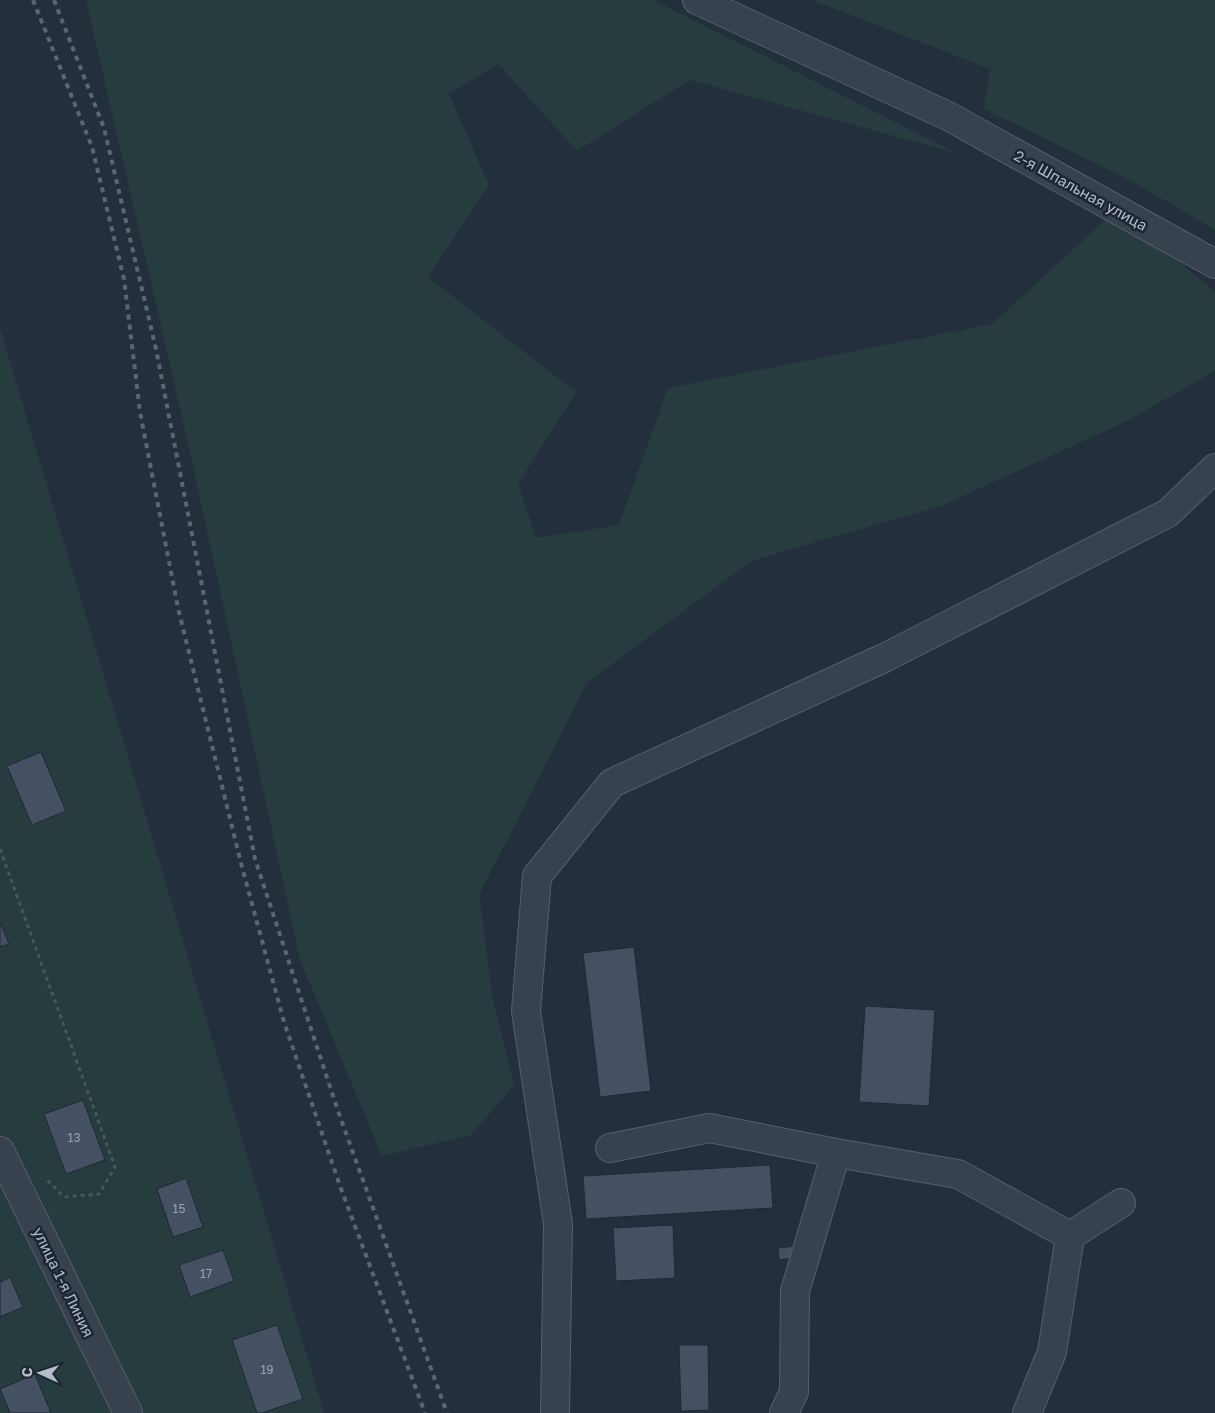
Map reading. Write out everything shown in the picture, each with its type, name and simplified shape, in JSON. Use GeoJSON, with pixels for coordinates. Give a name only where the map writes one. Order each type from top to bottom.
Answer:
{"type":"FeatureCollection","features":[{"type":"Feature","properties":{"kind":"street","name":"2-я Шпальная улица"},"geometry":{"type":"LineString","coordinates":[[697,0],[948,116],[1215,264]]}},
{"type":"Feature","properties":{"kind":"street"},"geometry":{"type":"LineString","coordinates":[[555,1413],[558,1224],[526,1011],[536,876],[612,783],[884,658],[1168,513],[1215,468]]}},
{"type":"Feature","properties":{"kind":"street"},"geometry":{"type":"LineString","coordinates":[[610,1148],[709,1128],[836,1153],[958,1174],[1070,1236]]}},
{"type":"Feature","properties":{"kind":"street","name":"улица 1-я Линия"},"geometry":{"type":"LineString","coordinates":[[0,1151],[7,1183],[128,1413]]}},
{"type":"Feature","properties":{"kind":"street"},"geometry":{"type":"LineString","coordinates":[[784,1413],[794,1392],[795,1291],[836,1153]]}},
{"type":"Feature","properties":{"kind":"street"},"geometry":{"type":"LineString","coordinates":[[1027,1413],[1052,1352],[1070,1236],[1121,1203]]}},
{"type":"Feature","properties":{"kind":"path"},"geometry":{"type":"LineString","coordinates":[[0,849],[115,1167],[99,1194],[64,1197],[41,1175],[7,1183]]}},
{"type":"Feature","properties":{"kind":"green space"},"geometry":{"type":"Polygon","coordinates":[[[86,0],[654,0],[956,153],[690,80],[577,151],[498,64],[449,94],[489,185],[428,277],[576,392],[518,484],[536,538],[619,525],[668,388],[992,324],[1117,209],[1215,292],[1215,371],[1127,421],[941,506],[751,561],[587,683],[479,895],[493,1000],[514,1085],[471,1135],[382,1156],[300,960],[190,452],[86,0]]]}},
{"type":"Feature","properties":{"kind":"green space"},"geometry":{"type":"Polygon","coordinates":[[[812,0],[1215,0],[1215,230],[1130,180],[984,109],[990,69],[812,0]]]}},
{"type":"Feature","properties":{"kind":"green space"},"geometry":{"type":"Polygon","coordinates":[[[0,328],[324,1413],[0,1413],[0,328]]]}},
{"type":"Feature","properties":{"kind":"building"},"geometry":{"type":"Polygon","coordinates":[[[41,752],[66,811],[32,825],[7,766],[41,752]]]}},
{"type":"Feature","properties":{"kind":"building"},"geometry":{"type":"Polygon","coordinates":[[[0,922],[9,944],[0,947],[0,922]]]}},
{"type":"Feature","properties":{"kind":"building"},"geometry":{"type":"Polygon","coordinates":[[[634,947],[651,1091],[600,1097],[583,953],[634,947]]]}},
{"type":"Feature","properties":{"kind":"building"},"geometry":{"type":"Polygon","coordinates":[[[865,1006],[935,1010],[929,1106],[859,1102],[865,1006]]]}},
{"type":"Feature","properties":{"kind":"building"},"geometry":{"type":"Polygon","coordinates":[[[83,1100],[105,1160],[66,1174],[44,1114],[83,1100]]]}},
{"type":"Feature","properties":{"kind":"building"},"geometry":{"type":"Polygon","coordinates":[[[770,1165],[773,1208],[586,1219],[583,1176],[770,1165]]]}},
{"type":"Feature","properties":{"kind":"building"},"geometry":{"type":"Polygon","coordinates":[[[186,1178],[203,1227],[173,1237],[157,1189],[186,1178]]]}},
{"type":"Feature","properties":{"kind":"building"},"geometry":{"type":"Polygon","coordinates":[[[673,1225],[675,1278],[616,1281],[613,1228],[673,1225]]]}},
{"type":"Feature","properties":{"kind":"building"},"geometry":{"type":"Polygon","coordinates":[[[797,1246],[799,1257],[779,1260],[778,1248],[797,1246]]]}},
{"type":"Feature","properties":{"kind":"building"},"geometry":{"type":"Polygon","coordinates":[[[223,1250],[234,1281],[190,1297],[179,1265],[223,1250]]]}},
{"type":"Feature","properties":{"kind":"building"},"geometry":{"type":"Polygon","coordinates":[[[10,1277],[23,1307],[0,1317],[0,1282],[10,1277]]]}},
{"type":"Feature","properties":{"kind":"building"},"geometry":{"type":"Polygon","coordinates":[[[277,1325],[303,1399],[257,1413],[232,1340],[277,1325]]]}},
{"type":"Feature","properties":{"kind":"building"},"geometry":{"type":"Polygon","coordinates":[[[679,1345],[708,1345],[709,1410],[681,1411],[679,1345]]]}},
{"type":"Feature","properties":{"kind":"building"},"geometry":{"type":"Polygon","coordinates":[[[35,1374],[51,1413],[10,1413],[0,1389],[35,1374]]]}},
{"type":"Feature","properties":{"kind":"railway"},"geometry":{"type":"LineString","coordinates":[[33,0],[92,147],[124,279],[140,412],[178,608],[242,867],[284,1022],[340,1186],[425,1413]]}},
{"type":"Feature","properties":{"kind":"railway"},"geometry":{"type":"LineString","coordinates":[[54,0],[104,128],[156,349],[255,859],[338,1111],[447,1413]]}}]}
